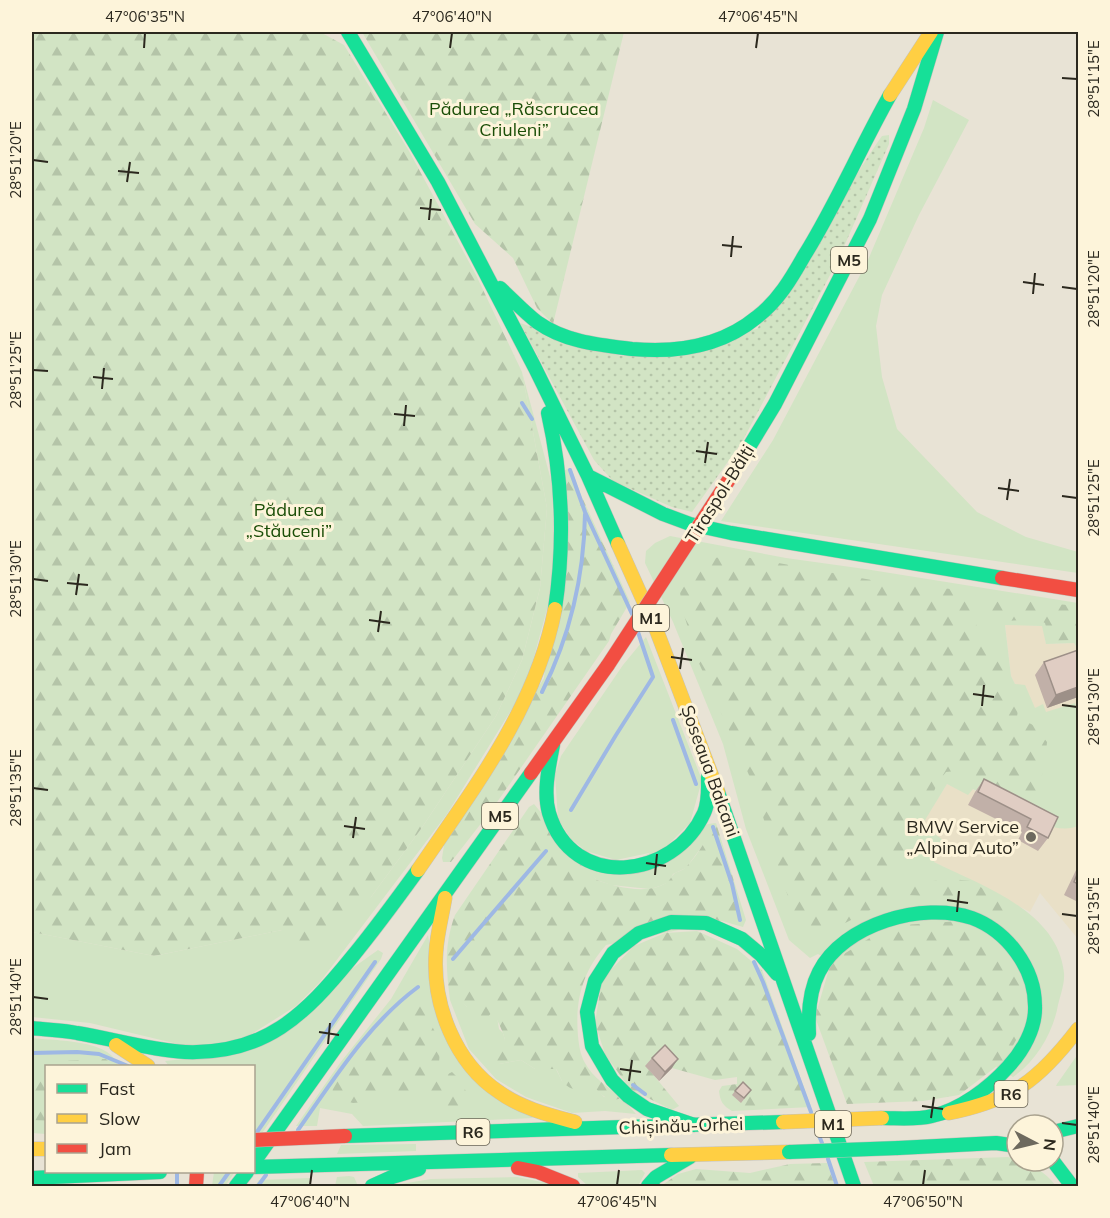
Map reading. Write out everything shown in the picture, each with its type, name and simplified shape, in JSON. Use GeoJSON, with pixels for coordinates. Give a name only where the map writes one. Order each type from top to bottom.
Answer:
{"type":"FeatureCollection","features":[{"type":"Feature","properties":{"kind":"main road","name":"M1"},"geometry":{"type":"LineString","coordinates":[[348,32],[433,173],[536,368]]}},
{"type":"Feature","properties":{"kind":"main road"},"geometry":{"type":"LineString","coordinates":[[488,277],[538,323],[562,336],[590,344],[672,351],[695,347],[733,333],[770,306],[786,287],[830,214],[899,77],[931,32]]}},
{"type":"Feature","properties":{"kind":"main road","name":"Tiraspol-Bălți"},"geometry":{"type":"LineString","coordinates":[[415,905],[446,891],[554,741],[608,665],[732,475],[775,404],[870,219],[914,109],[938,32]]}},
{"type":"Feature","properties":{"kind":"main road"},"geometry":{"type":"LineString","coordinates":[[32,1028],[192,1052],[210,1052],[242,1046],[284,1026],[323,993],[415,905],[504,743],[536,676],[548,640],[559,589],[564,537],[560,469],[536,368]]}},
{"type":"Feature","properties":{"kind":"main road","name":"Șoseaua Balcani"},"geometry":{"type":"LineString","coordinates":[[536,368],[588,476],[656,629],[708,763],[854,1186]]}},
{"type":"Feature","properties":{"kind":"main road"},"geometry":{"type":"LineString","coordinates":[[588,476],[690,524],[879,558],[1078,590]]}},
{"type":"Feature","properties":{"kind":"main road"},"geometry":{"type":"LineString","coordinates":[[554,741],[547,790],[552,821],[561,838],[573,851],[587,861],[610,867],[628,868],[648,864],[667,856],[688,838],[706,806],[708,763]]}},
{"type":"Feature","properties":{"kind":"main road"},"geometry":{"type":"LineString","coordinates":[[446,891],[436,954],[438,985],[445,1017],[464,1056],[490,1086],[511,1100],[549,1115],[600,1128]]}},
{"type":"Feature","properties":{"kind":"main road","name":"M5"},"geometry":{"type":"LineString","coordinates":[[255,1160],[415,905]]}},
{"type":"Feature","properties":{"kind":"main road"},"geometry":{"type":"LineString","coordinates":[[811,1062],[808,1006],[814,979],[828,957],[853,936],[879,923],[923,913],[964,916],[988,925],[1010,945],[1026,969],[1035,998],[1030,1030],[1018,1054],[998,1079],[968,1099],[932,1116]]}},
{"type":"Feature","properties":{"kind":"main road"},"geometry":{"type":"LineString","coordinates":[[694,1125],[646,1108],[622,1090],[600,1063],[589,1037],[587,1006],[595,980],[604,963],[612,952],[637,933],[674,922],[688,922],[719,928],[743,940],[765,958],[786,985]]}},
{"type":"Feature","properties":{"kind":"main road","name":"Chișinău-Orhei"},"geometry":{"type":"LineString","coordinates":[[255,1140],[932,1116],[984,1106],[1016,1092],[1042,1073],[1078,1029]]}},
{"type":"Feature","properties":{"kind":"main road"},"geometry":{"type":"LineString","coordinates":[[107,1040],[145,1065]]}},
{"type":"Feature","properties":{"kind":"main road","name":"Chișinău-Orhei"},"geometry":{"type":"LineString","coordinates":[[255,1167],[789,1152],[1005,1142]]}},
{"type":"Feature","properties":{"kind":"main road"},"geometry":{"type":"LineString","coordinates":[[996,1143],[1005,1144]]}},
{"type":"Feature","properties":{"kind":"main road"},"geometry":{"type":"LineString","coordinates":[[648,1186],[656,1177],[694,1155]]}},
{"type":"Feature","properties":{"kind":"main road"},"geometry":{"type":"LineString","coordinates":[[372,1186],[392,1177],[443,1161]]}},
{"type":"Feature","properties":{"kind":"main road"},"geometry":{"type":"LineString","coordinates":[[475,1161],[538,1172],[573,1186]]}},
{"type":"Feature","properties":{"kind":"main road"},"geometry":{"type":"LineString","coordinates":[[32,1178],[116,1173]]}},
{"type":"Feature","properties":{"kind":"main road"},"geometry":{"type":"LineString","coordinates":[[236,1186],[246,1173]]}},
{"type":"Feature","properties":{"kind":"main road"},"geometry":{"type":"LineString","coordinates":[[1064,1173],[1072,1186]]}},
{"type":"Feature","properties":{"kind":"main road"},"geometry":{"type":"LineString","coordinates":[[48,1186],[71,1176]]}},
{"type":"Feature","properties":{"kind":"shaded area"},"geometry":{"type":"Polygon","coordinates":[[[1005,624],[1043,626],[1046,644],[1074,643],[1078,650],[1078,939],[1040,893],[1030,912],[934,862],[921,825],[947,784],[968,794],[972,789],[1009,807],[1015,684],[1011,676],[1005,624]]]}},
{"type":"Feature","properties":{"kind":"green space","name":"Pădurea „Stăuceni”"},"geometry":{"type":"Polygon","coordinates":[[[32,32],[320,32],[344,45],[409,151],[476,275],[522,372],[547,508],[540,588],[522,660],[496,716],[421,829],[371,897],[304,961],[282,930],[154,956],[32,932],[32,32]]]}},
{"type":"Feature","properties":{"kind":"green space","name":"Pădurea „Răscrucea Criuleni”"},"geometry":{"type":"Polygon","coordinates":[[[362,32],[624,32],[553,324],[537,308],[513,258],[475,224],[362,32]]]}},
{"type":"Feature","properties":{"kind":"green space"},"geometry":{"type":"Polygon","coordinates":[[[933,100],[969,120],[919,215],[882,295],[876,326],[882,377],[897,429],[977,512],[1026,537],[1078,552],[1078,573],[721,521],[773,440],[868,260],[924,128],[933,100]]]}},
{"type":"Feature","properties":{"kind":"green space"},"geometry":{"type":"Polygon","coordinates":[[[889,135],[889,144],[839,258],[742,442],[692,512],[672,507],[613,481],[594,460],[520,323],[621,356],[757,329],[877,143],[882,136],[889,135]]]}},
{"type":"Feature","properties":{"kind":"green space"},"geometry":{"type":"Polygon","coordinates":[[[522,372],[552,484],[555,580],[526,686],[447,814],[320,982],[296,1006],[239,1042],[186,1046],[90,1023],[32,1017],[32,932],[154,956],[282,930],[371,897],[421,829],[496,716],[522,660],[540,588],[547,508],[522,372]]]}},
{"type":"Feature","properties":{"kind":"green space"},"geometry":{"type":"Polygon","coordinates":[[[571,468],[630,602],[609,641],[493,808],[451,862],[443,862],[445,839],[544,678],[565,470],[571,468]]]}},
{"type":"Feature","properties":{"kind":"green space"},"geometry":{"type":"Polygon","coordinates":[[[670,536],[786,558],[1078,603],[1078,650],[1074,643],[1046,644],[1042,626],[1005,625],[1011,676],[1015,684],[1025,685],[1035,708],[1043,704],[1046,712],[1075,703],[1078,715],[1078,826],[1054,827],[1040,823],[1010,810],[973,789],[968,795],[947,784],[922,825],[943,840],[934,862],[1015,903],[1048,933],[1059,951],[1064,978],[1054,1020],[1041,1048],[1013,1077],[818,954],[810,958],[789,940],[746,829],[723,744],[673,622],[645,563],[646,551],[655,543],[670,536]]]}},
{"type":"Feature","properties":{"kind":"green space"},"geometry":{"type":"Polygon","coordinates":[[[740,556],[877,581],[969,591],[979,598],[976,624],[981,645],[997,648],[1008,688],[1019,702],[1017,717],[1033,725],[1047,742],[1045,764],[1037,792],[1039,810],[997,795],[981,779],[965,770],[946,772],[938,782],[919,826],[926,836],[903,853],[885,872],[887,884],[951,879],[972,881],[1004,903],[1008,911],[1005,915],[975,905],[935,897],[905,895],[884,903],[818,937],[810,937],[801,929],[784,886],[753,784],[698,661],[682,608],[680,592],[693,573],[711,558],[740,556]]]}},
{"type":"Feature","properties":{"kind":"green space"},"geometry":{"type":"Polygon","coordinates":[[[1003,599],[1078,606],[1078,645],[1072,640],[1050,641],[1045,623],[1037,619],[989,622],[987,612],[994,603],[1003,599]]]}},
{"type":"Feature","properties":{"kind":"green space"},"geometry":{"type":"Polygon","coordinates":[[[646,637],[702,780],[690,823],[663,850],[616,860],[586,851],[571,839],[558,819],[555,775],[561,756],[623,665],[646,637]]]}},
{"type":"Feature","properties":{"kind":"green space"},"geometry":{"type":"Polygon","coordinates":[[[534,804],[597,880],[632,889],[650,889],[667,882],[691,861],[716,823],[746,920],[743,927],[722,921],[606,945],[598,955],[586,976],[579,999],[577,1023],[579,1046],[583,1060],[592,1073],[622,1098],[614,1100],[608,1098],[596,1089],[571,1088],[562,1081],[556,1069],[535,1069],[521,1060],[499,1064],[492,1062],[491,1051],[505,1040],[494,1014],[492,1012],[488,1017],[475,1021],[469,1019],[467,1007],[460,1001],[450,1000],[447,957],[449,936],[455,915],[529,807],[534,804]]]}},
{"type":"Feature","properties":{"kind":"green space"},"geometry":{"type":"Polygon","coordinates":[[[716,823],[686,868],[673,874],[669,882],[660,886],[650,889],[611,885],[597,880],[585,867],[608,874],[708,824],[716,823]]]}},
{"type":"Feature","properties":{"kind":"green space"},"geometry":{"type":"Polygon","coordinates":[[[960,921],[999,945],[1024,982],[1026,1022],[1005,1060],[959,1095],[923,1101],[847,1104],[815,1017],[831,962],[889,926],[960,921]]]}},
{"type":"Feature","properties":{"kind":"green space"},"geometry":{"type":"Polygon","coordinates":[[[697,931],[737,949],[762,970],[811,1107],[732,1111],[722,1103],[719,1091],[722,1086],[737,1084],[737,1077],[715,1080],[672,1068],[659,1054],[646,1066],[679,1106],[672,1110],[630,1089],[605,1054],[595,1023],[602,979],[634,946],[665,933],[697,931]]]}},
{"type":"Feature","properties":{"kind":"green space"},"geometry":{"type":"Polygon","coordinates":[[[428,935],[445,1034],[533,1118],[363,1126],[352,1114],[320,1108],[317,1126],[296,1126],[340,1063],[391,999],[428,935]]]}},
{"type":"Feature","properties":{"kind":"green space"},"geometry":{"type":"Polygon","coordinates":[[[378,950],[383,953],[255,1144],[255,1065],[168,1065],[165,1061],[232,1054],[378,950]]]}},
{"type":"Feature","properties":{"kind":"green space"},"geometry":{"type":"Polygon","coordinates":[[[417,1000],[438,1038],[440,1050],[438,1075],[452,1072],[460,1080],[469,1097],[463,1106],[446,1106],[425,1089],[386,1095],[365,1102],[353,1103],[334,1098],[332,1088],[360,1049],[408,1001],[417,1000]]]}},
{"type":"Feature","properties":{"kind":"green space"},"geometry":{"type":"Polygon","coordinates":[[[450,1000],[460,1000],[467,1007],[492,1011],[497,1017],[499,1029],[505,1040],[499,1064],[521,1060],[535,1069],[556,1069],[562,1081],[597,1089],[604,1097],[622,1098],[636,1114],[605,1111],[572,1113],[526,1097],[496,1079],[469,1049],[450,1000]]]}},
{"type":"Feature","properties":{"kind":"green space"},"geometry":{"type":"Polygon","coordinates":[[[32,1038],[94,1046],[113,1057],[117,1065],[45,1065],[45,1134],[32,1133],[32,1038]]]}},
{"type":"Feature","properties":{"kind":"green space"},"geometry":{"type":"Polygon","coordinates":[[[1078,1054],[1078,1085],[1056,1086],[1057,1084],[1078,1054]]]}},
{"type":"Feature","properties":{"kind":"green space"},"geometry":{"type":"Polygon","coordinates":[[[106,1059],[112,1065],[45,1065],[45,1121],[32,1120],[32,1062],[106,1059]]]}},
{"type":"Feature","properties":{"kind":"green space"},"geometry":{"type":"Polygon","coordinates":[[[416,1144],[416,1151],[337,1154],[341,1145],[416,1144]]]}},
{"type":"Feature","properties":{"kind":"green space"},"geometry":{"type":"Polygon","coordinates":[[[1005,1157],[1005,1173],[1042,1173],[1056,1186],[874,1186],[864,1162],[1005,1157]]]}},
{"type":"Feature","properties":{"kind":"green space"},"geometry":{"type":"Polygon","coordinates":[[[827,1163],[835,1186],[661,1186],[678,1174],[696,1169],[750,1173],[790,1164],[827,1163]]]}},
{"type":"Feature","properties":{"kind":"green space"},"geometry":{"type":"Polygon","coordinates":[[[642,1170],[645,1173],[638,1186],[588,1186],[578,1177],[578,1173],[642,1170]]]}},
{"type":"Feature","properties":{"kind":"green space"},"geometry":{"type":"Polygon","coordinates":[[[214,1173],[234,1173],[225,1186],[212,1186],[214,1173]]]}},
{"type":"Feature","properties":{"kind":"green space"},"geometry":{"type":"Polygon","coordinates":[[[349,1176],[354,1177],[358,1186],[335,1186],[337,1177],[349,1176]]]}},
{"type":"Feature","properties":{"kind":"green space"},"geometry":{"type":"Polygon","coordinates":[[[517,1177],[562,1186],[389,1186],[431,1179],[517,1177]]]}},
{"type":"Feature","properties":{"kind":"green space"},"geometry":{"type":"Polygon","coordinates":[[[310,1178],[309,1184],[335,1186],[255,1186],[259,1180],[310,1178]]]}},
{"type":"Feature","properties":{"kind":"green space"},"geometry":{"type":"Polygon","coordinates":[[[495,1183],[538,1186],[420,1186],[429,1185],[495,1183]]]}},
{"type":"Feature","properties":{"kind":"building"},"geometry":{"type":"Polygon","coordinates":[[[1078,650],[1078,687],[1056,695],[1044,662],[1078,650]]]}},
{"type":"Feature","properties":{"kind":"building"},"geometry":{"type":"Polygon","coordinates":[[[984,779],[1058,817],[1048,838],[1027,827],[1031,819],[978,792],[984,779]]]}},
{"type":"Feature","properties":{"kind":"building"},"geometry":{"type":"Polygon","coordinates":[[[1078,872],[1078,884],[1074,882],[1078,872]]]}},
{"type":"Feature","properties":{"kind":"building"},"geometry":{"type":"Polygon","coordinates":[[[665,1045],[678,1059],[665,1072],[652,1058],[665,1045]]]}},
{"type":"Feature","properties":{"kind":"building"},"geometry":{"type":"Polygon","coordinates":[[[743,1082],[751,1090],[744,1098],[735,1091],[743,1082]]]}},
{"type":"Feature","properties":{"kind":"waterway"},"geometry":{"type":"LineString","coordinates":[[522,403],[532,419]]}},
{"type":"Feature","properties":{"kind":"waterway"},"geometry":{"type":"LineString","coordinates":[[570,470],[585,512],[632,614]]}},
{"type":"Feature","properties":{"kind":"waterway"},"geometry":{"type":"LineString","coordinates":[[542,692],[552,671],[574,606],[582,561],[585,514]]}},
{"type":"Feature","properties":{"kind":"waterway"},"geometry":{"type":"LineString","coordinates":[[571,810],[653,677],[638,632]]}},
{"type":"Feature","properties":{"kind":"waterway"},"geometry":{"type":"LineString","coordinates":[[673,720],[696,784]]}},
{"type":"Feature","properties":{"kind":"waterway"},"geometry":{"type":"LineString","coordinates":[[713,827],[732,884],[740,920]]}},
{"type":"Feature","properties":{"kind":"waterway"},"geometry":{"type":"LineString","coordinates":[[453,959],[546,851]]}},
{"type":"Feature","properties":{"kind":"waterway"},"geometry":{"type":"LineString","coordinates":[[257,1132],[375,962]]}},
{"type":"Feature","properties":{"kind":"waterway"},"geometry":{"type":"LineString","coordinates":[[754,962],[811,1112]]}},
{"type":"Feature","properties":{"kind":"waterway"},"geometry":{"type":"LineString","coordinates":[[298,1130],[368,1035],[383,1018],[418,987]]}},
{"type":"Feature","properties":{"kind":"waterway"},"geometry":{"type":"LineString","coordinates":[[32,1053],[99,1054],[126,1065]]}},
{"type":"Feature","properties":{"kind":"waterway"},"geometry":{"type":"LineString","coordinates":[[633,1085],[645,1094]]}},
{"type":"Feature","properties":{"kind":"waterway"},"geometry":{"type":"LineString","coordinates":[[816,1128],[822,1143]]}},
{"type":"Feature","properties":{"kind":"waterway"},"geometry":{"type":"LineString","coordinates":[[828,1159],[837,1186]]}},
{"type":"Feature","properties":{"kind":"waterway"},"geometry":{"type":"LineString","coordinates":[[177,1173],[177,1186]]}},
{"type":"Feature","properties":{"kind":"waterway"},"geometry":{"type":"LineString","coordinates":[[219,1186],[228,1173]]}},
{"type":"Feature","properties":{"kind":"waterway"},"geometry":{"type":"LineString","coordinates":[[258,1186],[266,1175]]}},
{"type":"Feature","properties":{"kind":"traffic: fast"},"geometry":{"type":"LineString","coordinates":[[348,32],[438,182],[535,368],[588,476],[618,544]]}},
{"type":"Feature","properties":{"kind":"traffic: fast"},"geometry":{"type":"LineString","coordinates":[[732,475],[775,404],[870,219],[914,109],[937,32]]}},
{"type":"Feature","properties":{"kind":"traffic: fast"},"geometry":{"type":"LineString","coordinates":[[500,288],[537,322],[559,334],[583,342],[632,349],[665,350],[698,345],[729,335],[765,311],[789,281],[827,217],[890,95]]}},
{"type":"Feature","properties":{"kind":"traffic: fast"},"geometry":{"type":"LineString","coordinates":[[548,413],[557,462],[561,511],[560,559],[555,609]]}},
{"type":"Feature","properties":{"kind":"traffic: fast"},"geometry":{"type":"LineString","coordinates":[[588,476],[663,514],[690,524],[731,533],[1002,578]]}},
{"type":"Feature","properties":{"kind":"traffic: fast"},"geometry":{"type":"LineString","coordinates":[[553,745],[548,770],[547,805],[549,813],[561,838],[579,855],[600,865],[624,867],[648,863],[670,852],[690,835],[704,813],[708,777]]}},
{"type":"Feature","properties":{"kind":"traffic: fast"},"geometry":{"type":"LineString","coordinates":[[255,1161],[531,773]]}},
{"type":"Feature","properties":{"kind":"traffic: fast"},"geometry":{"type":"LineString","coordinates":[[718,792],[854,1186]]}},
{"type":"Feature","properties":{"kind":"traffic: fast"},"geometry":{"type":"LineString","coordinates":[[32,1028],[71,1032],[144,1047],[185,1052],[238,1047],[261,1039],[300,1013],[335,978],[418,870]]}},
{"type":"Feature","properties":{"kind":"traffic: fast"},"geometry":{"type":"LineString","coordinates":[[809,1034],[810,1002],[819,972],[830,955],[865,929],[908,915],[952,913],[985,924],[997,932],[1017,953],[1030,978],[1035,1006],[1031,1031],[1019,1054],[992,1083],[953,1109],[926,1117],[882,1118]]}},
{"type":"Feature","properties":{"kind":"traffic: fast"},"geometry":{"type":"LineString","coordinates":[[694,1125],[647,1109],[628,1096],[612,1080],[592,1046],[587,1012],[595,981],[613,953],[639,933],[671,922],[706,923],[742,939],[761,955],[777,974]]}},
{"type":"Feature","properties":{"kind":"traffic: fast"},"geometry":{"type":"LineString","coordinates":[[345,1136],[783,1122]]}},
{"type":"Feature","properties":{"kind":"traffic: fast"},"geometry":{"type":"LineString","coordinates":[[1065,1129],[1078,1126]]}},
{"type":"Feature","properties":{"kind":"traffic: fast"},"geometry":{"type":"LineString","coordinates":[[898,1148],[1005,1144]]}},
{"type":"Feature","properties":{"kind":"traffic: fast"},"geometry":{"type":"LineString","coordinates":[[789,1152],[898,1148]]}},
{"type":"Feature","properties":{"kind":"traffic: fast"},"geometry":{"type":"LineString","coordinates":[[255,1167],[671,1155]]}},
{"type":"Feature","properties":{"kind":"traffic: fast"},"geometry":{"type":"LineString","coordinates":[[648,1186],[656,1177],[690,1157]]}},
{"type":"Feature","properties":{"kind":"traffic: fast"},"geometry":{"type":"LineString","coordinates":[[372,1186],[419,1169]]}},
{"type":"Feature","properties":{"kind":"traffic: fast"},"geometry":{"type":"LineString","coordinates":[[32,1178],[139,1173]]}},
{"type":"Feature","properties":{"kind":"traffic: fast"},"geometry":{"type":"LineString","coordinates":[[236,1186],[246,1173]]}},
{"type":"Feature","properties":{"kind":"traffic: fast"},"geometry":{"type":"LineString","coordinates":[[1062,1173],[1072,1186]]}},
{"type":"Feature","properties":{"kind":"traffic: slow"},"geometry":{"type":"LineString","coordinates":[[890,95],[931,32]]}},
{"type":"Feature","properties":{"kind":"traffic: slow"},"geometry":{"type":"LineString","coordinates":[[618,544],[656,629],[718,792]]}},
{"type":"Feature","properties":{"kind":"traffic: slow"},"geometry":{"type":"LineString","coordinates":[[418,870],[481,777],[518,713],[546,645],[555,609]]}},
{"type":"Feature","properties":{"kind":"traffic: slow"},"geometry":{"type":"LineString","coordinates":[[445,898],[438,932],[436,972],[443,1012],[459,1049],[483,1080],[508,1098],[536,1110],[575,1122]]}},
{"type":"Feature","properties":{"kind":"traffic: slow"},"geometry":{"type":"LineString","coordinates":[[949,1113],[991,1102],[1023,1085],[1050,1062],[1078,1029]]}},
{"type":"Feature","properties":{"kind":"traffic: slow"},"geometry":{"type":"LineString","coordinates":[[116,1045],[146,1065]]}},
{"type":"Feature","properties":{"kind":"traffic: slow"},"geometry":{"type":"LineString","coordinates":[[783,1122],[882,1118]]}},
{"type":"Feature","properties":{"kind":"traffic: slow"},"geometry":{"type":"LineString","coordinates":[[32,1149],[45,1149]]}},
{"type":"Feature","properties":{"kind":"traffic: slow"},"geometry":{"type":"LineString","coordinates":[[671,1155],[789,1152]]}},
{"type":"Feature","properties":{"kind":"traffic: jam"},"geometry":{"type":"LineString","coordinates":[[608,665],[732,475]]}},
{"type":"Feature","properties":{"kind":"traffic: jam"},"geometry":{"type":"LineString","coordinates":[[1002,578],[1078,590]]}},
{"type":"Feature","properties":{"kind":"traffic: jam"},"geometry":{"type":"LineString","coordinates":[[531,773],[608,665]]}},
{"type":"Feature","properties":{"kind":"traffic: jam"},"geometry":{"type":"LineString","coordinates":[[255,1140],[345,1136]]}},
{"type":"Feature","properties":{"kind":"traffic: jam"},"geometry":{"type":"LineString","coordinates":[[518,1168],[538,1172],[573,1186]]}},
{"type":"Feature","properties":{"kind":"traffic: jam"},"geometry":{"type":"LineString","coordinates":[[196,1186],[197,1173]]}},
{"type":"Feature","properties":{"kind":"place","name":"BMW Service „Alpina Auto”"},"geometry":{"type":"Point","coordinates":[1031,837]}}]}
